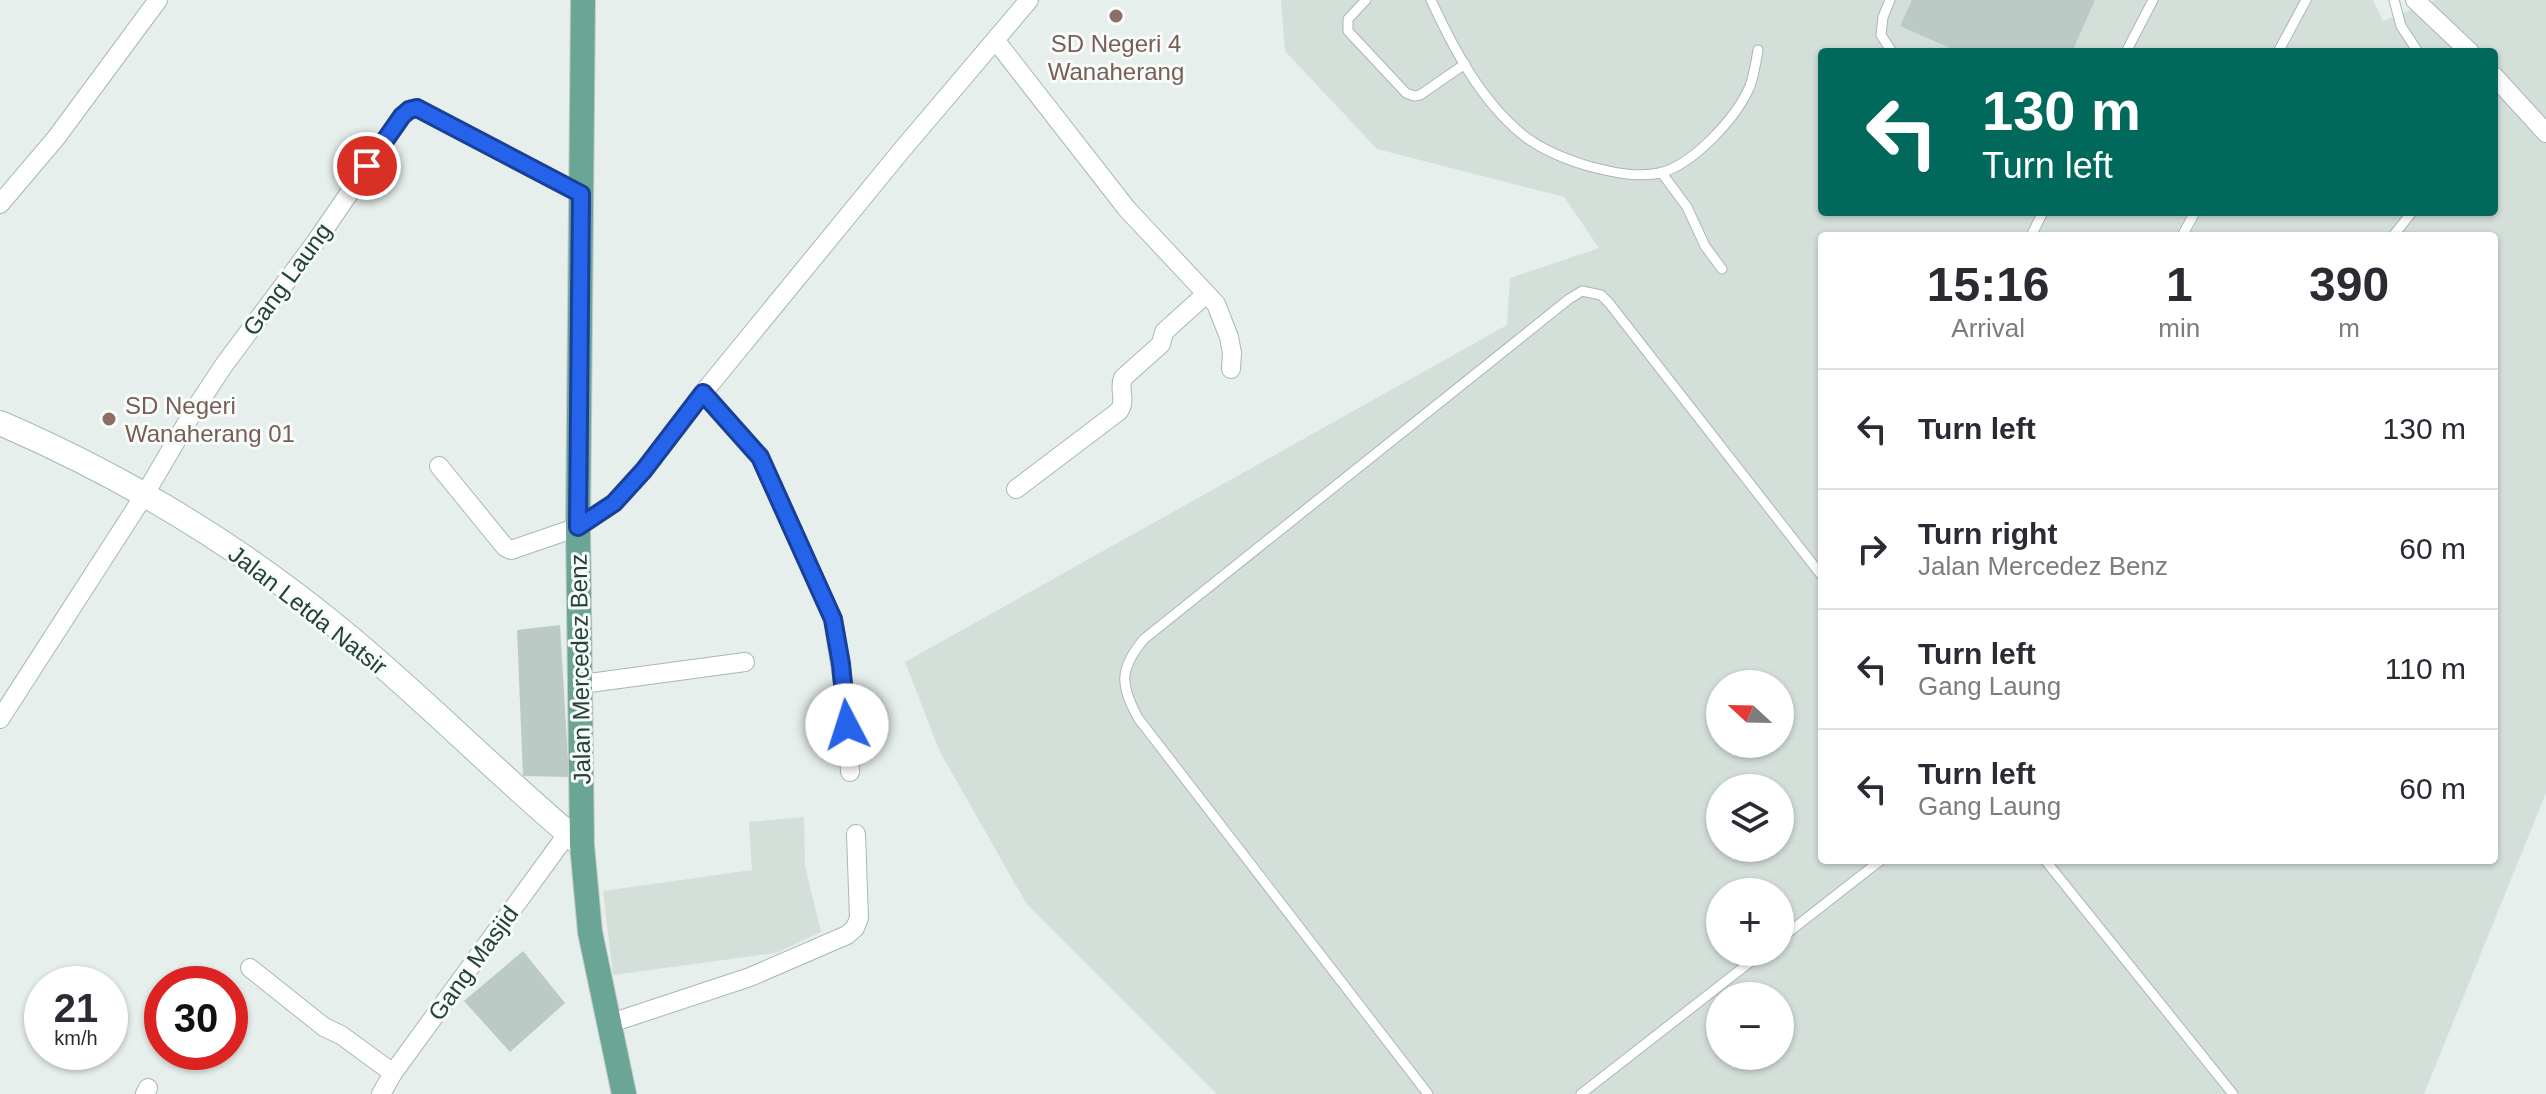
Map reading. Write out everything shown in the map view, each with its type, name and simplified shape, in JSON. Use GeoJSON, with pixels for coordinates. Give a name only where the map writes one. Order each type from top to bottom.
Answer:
{"type":"FeatureCollection","features":[{"type":"Feature","properties":{"kind":"main road","name":"Jalan Mercedez Benz"},"geometry":{"type":"LineString","coordinates":[[583,0],[578,527],[582,684],[575,839],[590,932],[624,1094]]}},
{"type":"Feature","properties":{"kind":"street"},"geometry":{"type":"LineString","coordinates":[[0,204],[56,138],[158,0]]}},
{"type":"Feature","properties":{"kind":"street"},"geometry":{"type":"LineString","coordinates":[[439,466],[508,549],[578,527],[614,503],[901,151],[1029,0]]}},
{"type":"Feature","properties":{"kind":"street"},"geometry":{"type":"LineString","coordinates":[[2415,0],[2466,48]]}},
{"type":"Feature","properties":{"kind":"street"},"geometry":{"type":"LineString","coordinates":[[996,41],[1127,209],[1221,311],[1232,353],[1231,369]]}},
{"type":"Feature","properties":{"kind":"street"},"geometry":{"type":"LineString","coordinates":[[2498,80],[2546,133]]}},
{"type":"Feature","properties":{"kind":"street","name":"Gang Laung"},"geometry":{"type":"LineString","coordinates":[[145,494],[224,365],[409,110],[417,108],[581,194]]}},
{"type":"Feature","properties":{"kind":"street"},"geometry":{"type":"LineString","coordinates":[[1016,489],[1119,411],[1124,400],[1123,378],[1161,344],[1164,332],[1206,294]]}},
{"type":"Feature","properties":{"kind":"street"},"geometry":{"type":"LineString","coordinates":[[703,393],[760,457],[833,619],[843,676],[850,772]]}},
{"type":"Feature","properties":{"kind":"street","name":"Jalan Letda Natsir"},"geometry":{"type":"LineString","coordinates":[[0,423],[46,442],[145,494],[244,557],[320,614],[575,839]]}},
{"type":"Feature","properties":{"kind":"street"},"geometry":{"type":"LineString","coordinates":[[0,719],[145,494]]}},
{"type":"Feature","properties":{"kind":"street"},"geometry":{"type":"LineString","coordinates":[[582,684],[745,662]]}},
{"type":"Feature","properties":{"kind":"street"},"geometry":{"type":"LineString","coordinates":[[608,1024],[750,977],[847,935],[855,928],[859,918],[856,834]]}},
{"type":"Feature","properties":{"kind":"street","name":"Gang Masjid"},"geometry":{"type":"LineString","coordinates":[[381,1094],[393,1073],[575,839]]}},
{"type":"Feature","properties":{"kind":"street"},"geometry":{"type":"LineString","coordinates":[[250,968],[324,1027],[354,1043],[393,1073]]}},
{"type":"Feature","properties":{"kind":"lane"},"geometry":{"type":"LineString","coordinates":[[1366,0],[1348,19],[1348,31],[1406,93],[1420,95],[1465,64]]}},
{"type":"Feature","properties":{"kind":"lane"},"geometry":{"type":"LineString","coordinates":[[1431,0],[1465,64],[1505,118],[1542,148],[1567,159],[1618,173],[1661,172],[1679,165],[1697,152],[1738,108],[1751,83],[1758,50]]}},
{"type":"Feature","properties":{"kind":"lane"},"geometry":{"type":"LineString","coordinates":[[1889,48],[1881,35],[1883,17],[1890,0]]}},
{"type":"Feature","properties":{"kind":"lane"},"geometry":{"type":"LineString","coordinates":[[2128,48],[2153,0]]}},
{"type":"Feature","properties":{"kind":"lane"},"geometry":{"type":"LineString","coordinates":[[2280,48],[2306,0]]}},
{"type":"Feature","properties":{"kind":"lane"},"geometry":{"type":"LineString","coordinates":[[2394,0],[2401,26],[2415,48]]}},
{"type":"Feature","properties":{"kind":"lane"},"geometry":{"type":"LineString","coordinates":[[1661,172],[1687,207],[1705,246],[1722,269]]}},
{"type":"Feature","properties":{"kind":"lane"},"geometry":{"type":"LineString","coordinates":[[2396,232],[2409,216]]}},
{"type":"Feature","properties":{"kind":"lane"},"geometry":{"type":"LineString","coordinates":[[1428,1094],[1138,718],[1123,686],[1129,656],[1144,639],[1582,291],[1601,295],[1609,303],[1818,571]]}},
{"type":"Feature","properties":{"kind":"lane"},"geometry":{"type":"LineString","coordinates":[[1794,928],[1876,864]]}},
{"type":"Feature","properties":{"kind":"lane"},"geometry":{"type":"LineString","coordinates":[[2048,864],[2233,1094]]}},
{"type":"Feature","properties":{"kind":"lane"},"geometry":{"type":"LineString","coordinates":[[1581,1094],[1745,966]]}},
{"type":"Feature","properties":{"kind":"shaded area"},"geometry":{"type":"Polygon","coordinates":[[[1281,0],[2373,0],[2383,21],[2435,0],[2546,0],[2546,793],[2424,1094],[1217,1094],[1026,903],[940,752],[905,662],[1507,325],[1510,278],[1599,248],[1564,197],[1377,149],[1285,51],[1281,0]]]}},
{"type":"Feature","properties":{"kind":"shaded area"},"geometry":{"type":"Polygon","coordinates":[[[804,817],[805,866],[821,932],[776,953],[613,975],[603,891],[752,870],[749,822],[804,817]]]}},
{"type":"Feature","properties":{"kind":"building"},"geometry":{"type":"Polygon","coordinates":[[[1912,0],[2095,0],[2074,48],[1950,48],[1900,26],[1912,0]]]}},
{"type":"Feature","properties":{"kind":"building"},"geometry":{"type":"Polygon","coordinates":[[[560,625],[569,777],[523,776],[517,630],[560,625]]]}},
{"type":"Feature","properties":{"kind":"building"},"geometry":{"type":"Polygon","coordinates":[[[523,951],[565,1003],[510,1052],[464,1001],[523,951]]]}},
{"type":"Feature","properties":{"kind":"place","name":"SD Negeri 4 Wanaherang"},"geometry":{"type":"Point","coordinates":[1116,16]}},
{"type":"Feature","properties":{"kind":"place","name":"SD Negeri Wanaherang 01"},"geometry":{"type":"Point","coordinates":[109,419]}},
{"type":"Feature","properties":{"kind":"route"},"geometry":{"type":"LineString","coordinates":[[367,166],[402,116],[417,108],[581,194],[578,527],[614,503],[644,470],[703,393],[760,457],[833,619],[847,725]]}}]}
